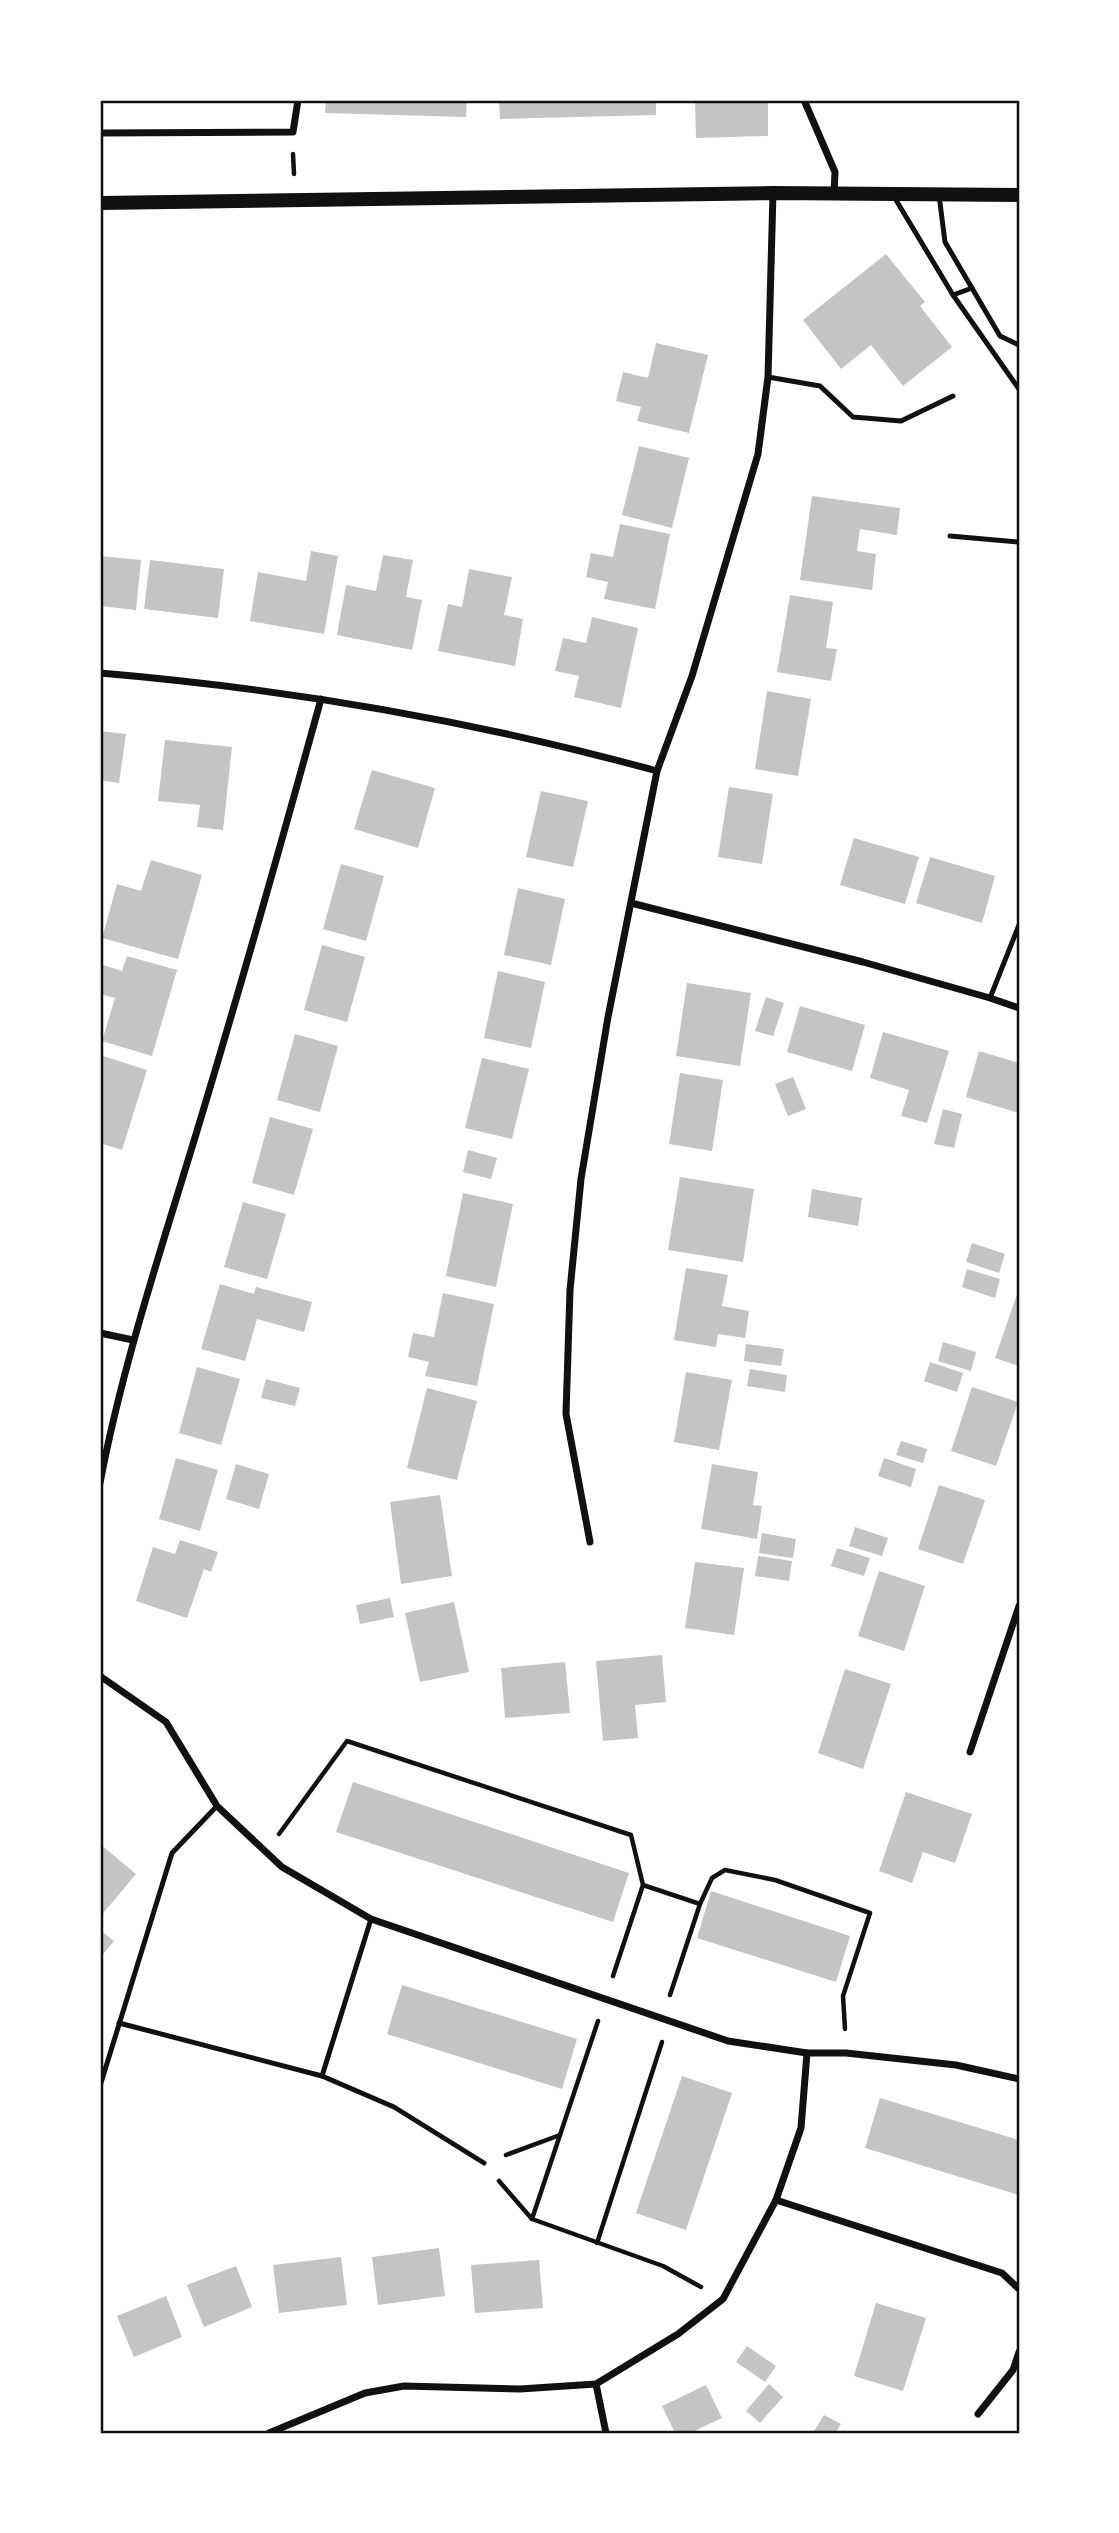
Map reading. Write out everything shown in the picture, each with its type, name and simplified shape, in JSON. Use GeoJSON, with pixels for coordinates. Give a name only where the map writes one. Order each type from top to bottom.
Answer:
{"type":"FeatureCollection","features":[{"type":"Feature","properties":{"kind":"main road"},"geometry":{"type":"LineString","coordinates":[[100,203],[773,193],[1019,195]]}},
{"type":"Feature","properties":{"kind":"street"},"geometry":{"type":"LineString","coordinates":[[100,133],[293,132],[298,100]]}},
{"type":"Feature","properties":{"kind":"street"},"geometry":{"type":"LineString","coordinates":[[804,100],[835,173],[834,195]]}},
{"type":"Feature","properties":{"kind":"street"},"geometry":{"type":"LineString","coordinates":[[590,1542],[566,1414],[570,1290],[583,1165],[608,1017],[657,771],[692,676],[758,454],[768,377],[773,193]]}},
{"type":"Feature","properties":{"kind":"street"},"geometry":{"type":"LineString","coordinates":[[100,673],[321,699],[488,729],[582,750],[657,771]]}},
{"type":"Feature","properties":{"kind":"street"},"geometry":{"type":"LineString","coordinates":[[100,1483],[114,1412],[133,1340],[247,968],[321,699]]}},
{"type":"Feature","properties":{"kind":"street"},"geometry":{"type":"LineString","coordinates":[[631,903],[863,962],[1019,1008]]}},
{"type":"Feature","properties":{"kind":"street"},"geometry":{"type":"LineString","coordinates":[[100,1333],[133,1340]]}},
{"type":"Feature","properties":{"kind":"street"},"geometry":{"type":"LineString","coordinates":[[970,1752],[1019,1606]]}},
{"type":"Feature","properties":{"kind":"street"},"geometry":{"type":"LineString","coordinates":[[100,1676],[166,1722],[218,1806],[282,1867],[371,1919],[728,2041],[807,2053],[846,2053],[956,2065],[1019,2079]]}},
{"type":"Feature","properties":{"kind":"street"},"geometry":{"type":"LineString","coordinates":[[269,2433],[365,2393],[404,2386],[520,2389],[596,2384],[678,2334],[723,2299],[776,2200],[801,2128],[807,2053]]}},
{"type":"Feature","properties":{"kind":"street"},"geometry":{"type":"LineString","coordinates":[[776,2200],[1002,2273],[1019,2290]]}},
{"type":"Feature","properties":{"kind":"street"},"geometry":{"type":"LineString","coordinates":[[978,2414],[1013,2370],[1019,2352]]}},
{"type":"Feature","properties":{"kind":"street"},"geometry":{"type":"LineString","coordinates":[[596,2384],[606,2433]]}},
{"type":"Feature","properties":{"kind":"lane"},"geometry":{"type":"LineString","coordinates":[[939,194],[945,242],[1000,336],[1019,345]]}},
{"type":"Feature","properties":{"kind":"lane"},"geometry":{"type":"LineString","coordinates":[[893,195],[953,295],[1019,388]]}},
{"type":"Feature","properties":{"kind":"lane"},"geometry":{"type":"LineString","coordinates":[[953,295],[972,288]]}},
{"type":"Feature","properties":{"kind":"lane"},"geometry":{"type":"LineString","coordinates":[[768,377],[820,386],[853,417],[901,421],[953,396]]}},
{"type":"Feature","properties":{"kind":"lane"},"geometry":{"type":"LineString","coordinates":[[950,536],[1019,542]]}},
{"type":"Feature","properties":{"kind":"lane"},"geometry":{"type":"LineString","coordinates":[[990,998],[1019,925]]}},
{"type":"Feature","properties":{"kind":"lane"},"geometry":{"type":"LineString","coordinates":[[100,2087],[172,1853],[218,1806]]}},
{"type":"Feature","properties":{"kind":"lane"},"geometry":{"type":"LineString","coordinates":[[322,2076],[371,1919]]}},
{"type":"Feature","properties":{"kind":"lane"},"geometry":{"type":"LineString","coordinates":[[119,2023],[322,2076],[394,2107],[484,2163]]}},
{"type":"Feature","properties":{"kind":"path"},"geometry":{"type":"LineString","coordinates":[[293,132],[295,200]]}},
{"type":"Feature","properties":{"kind":"path"},"geometry":{"type":"LineString","coordinates":[[266,1851],[347,1741],[631,1835],[643,1885],[532,2219]]}},
{"type":"Feature","properties":{"kind":"path"},"geometry":{"type":"LineString","coordinates":[[597,2243],[700,1904],[712,1878],[725,1870],[775,1880],[870,1913],[843,1996],[846,2053]]}},
{"type":"Feature","properties":{"kind":"path"},"geometry":{"type":"LineString","coordinates":[[643,1885],[700,1904]]}},
{"type":"Feature","properties":{"kind":"path"},"geometry":{"type":"LineString","coordinates":[[561,2135],[484,2163],[532,2219],[663,2266],[723,2299]]}},
{"type":"Feature","properties":{"kind":"building"},"geometry":{"type":"Polygon","coordinates":[[[326,100],[467,100],[466,117],[325,113],[326,100]]]}},
{"type":"Feature","properties":{"kind":"building"},"geometry":{"type":"Polygon","coordinates":[[[499,100],[656,100],[656,115],[500,119],[499,100]]]}},
{"type":"Feature","properties":{"kind":"building"},"geometry":{"type":"Polygon","coordinates":[[[695,100],[768,100],[768,136],[696,138],[695,100]]]}},
{"type":"Feature","properties":{"kind":"building"},"geometry":{"type":"Polygon","coordinates":[[[886,254],[925,302],[920,306],[952,347],[903,386],[871,345],[841,369],[803,320],[886,254]]]}},
{"type":"Feature","properties":{"kind":"building"},"geometry":{"type":"Polygon","coordinates":[[[656,343],[708,355],[689,433],[637,421],[641,407],[616,401],[623,372],[648,378],[656,343]]]}},
{"type":"Feature","properties":{"kind":"building"},"geometry":{"type":"Polygon","coordinates":[[[639,446],[689,458],[672,528],[622,515],[639,446]]]}},
{"type":"Feature","properties":{"kind":"building"},"geometry":{"type":"Polygon","coordinates":[[[812,496],[900,508],[897,535],[860,529],[857,551],[876,554],[872,590],[800,580],[812,496]]]}},
{"type":"Feature","properties":{"kind":"building"},"geometry":{"type":"Polygon","coordinates":[[[620,524],[670,534],[655,609],[604,599],[608,582],[586,577],[591,553],[613,557],[620,524]]]}},
{"type":"Feature","properties":{"kind":"building"},"geometry":{"type":"Polygon","coordinates":[[[311,551],[338,556],[324,634],[250,621],[258,572],[306,581],[311,551]]]}},
{"type":"Feature","properties":{"kind":"building"},"geometry":{"type":"Polygon","coordinates":[[[383,555],[413,560],[406,597],[422,600],[412,650],[337,635],[346,585],[376,591],[383,555]]]}},
{"type":"Feature","properties":{"kind":"building"},"geometry":{"type":"Polygon","coordinates":[[[100,556],[141,560],[136,610],[100,606],[100,556]]]}},
{"type":"Feature","properties":{"kind":"building"},"geometry":{"type":"Polygon","coordinates":[[[150,560],[224,569],[218,618],[144,609],[150,560]]]}},
{"type":"Feature","properties":{"kind":"building"},"geometry":{"type":"Polygon","coordinates":[[[469,569],[512,577],[504,615],[523,619],[515,666],[438,651],[448,604],[462,607],[469,569]]]}},
{"type":"Feature","properties":{"kind":"building"},"geometry":{"type":"Polygon","coordinates":[[[790,595],[833,602],[826,648],[837,649],[831,681],[777,672],[790,595]]]}},
{"type":"Feature","properties":{"kind":"building"},"geometry":{"type":"Polygon","coordinates":[[[592,617],[638,628],[621,708],[574,697],[579,676],[555,671],[563,638],[586,643],[592,617]]]}},
{"type":"Feature","properties":{"kind":"building"},"geometry":{"type":"Polygon","coordinates":[[[767,691],[811,699],[798,776],[755,769],[767,691]]]}},
{"type":"Feature","properties":{"kind":"building"},"geometry":{"type":"Polygon","coordinates":[[[100,731],[126,734],[119,783],[100,780],[100,731]]]}},
{"type":"Feature","properties":{"kind":"building"},"geometry":{"type":"Polygon","coordinates":[[[165,740],[232,747],[223,830],[197,827],[200,805],[158,801],[165,740]]]}},
{"type":"Feature","properties":{"kind":"building"},"geometry":{"type":"Polygon","coordinates":[[[372,770],[435,788],[418,848],[354,829],[372,770]]]}},
{"type":"Feature","properties":{"kind":"building"},"geometry":{"type":"Polygon","coordinates":[[[729,787],[773,794],[762,864],[718,857],[729,787]]]}},
{"type":"Feature","properties":{"kind":"building"},"geometry":{"type":"Polygon","coordinates":[[[541,791],[588,801],[573,867],[526,857],[541,791]]]}},
{"type":"Feature","properties":{"kind":"building"},"geometry":{"type":"Polygon","coordinates":[[[854,838],[919,857],[905,904],[840,885],[854,838]]]}},
{"type":"Feature","properties":{"kind":"building"},"geometry":{"type":"Polygon","coordinates":[[[930,857],[995,876],[982,923],[916,903],[930,857]]]}},
{"type":"Feature","properties":{"kind":"building"},"geometry":{"type":"Polygon","coordinates":[[[151,860],[202,875],[178,959],[102,938],[117,884],[141,891],[151,860]]]}},
{"type":"Feature","properties":{"kind":"building"},"geometry":{"type":"Polygon","coordinates":[[[341,864],[384,876],[366,941],[323,929],[341,864]]]}},
{"type":"Feature","properties":{"kind":"building"},"geometry":{"type":"Polygon","coordinates":[[[518,888],[565,899],[551,965],[504,955],[518,888]]]}},
{"type":"Feature","properties":{"kind":"building"},"geometry":{"type":"Polygon","coordinates":[[[322,945],[365,957],[347,1022],[304,1010],[322,945]]]}},
{"type":"Feature","properties":{"kind":"building"},"geometry":{"type":"Polygon","coordinates":[[[127,956],[177,970],[152,1056],[102,1041],[115,998],[100,994],[100,964],[122,971],[127,956]]]}},
{"type":"Feature","properties":{"kind":"building"},"geometry":{"type":"Polygon","coordinates":[[[498,971],[545,982],[531,1048],[484,1038],[498,971]]]}},
{"type":"Feature","properties":{"kind":"building"},"geometry":{"type":"Polygon","coordinates":[[[687,983],[751,993],[740,1066],[676,1056],[687,983]]]}},
{"type":"Feature","properties":{"kind":"building"},"geometry":{"type":"Polygon","coordinates":[[[766,997],[784,1003],[773,1036],[755,1031],[766,997]]]}},
{"type":"Feature","properties":{"kind":"building"},"geometry":{"type":"Polygon","coordinates":[[[800,1006],[865,1025],[852,1071],[787,1052],[800,1006]]]}},
{"type":"Feature","properties":{"kind":"building"},"geometry":{"type":"Polygon","coordinates":[[[883,1032],[949,1051],[927,1123],[901,1116],[909,1090],[870,1078],[883,1032]]]}},
{"type":"Feature","properties":{"kind":"building"},"geometry":{"type":"Polygon","coordinates":[[[295,1034],[338,1046],[320,1112],[277,1100],[295,1034]]]}},
{"type":"Feature","properties":{"kind":"building"},"geometry":{"type":"Polygon","coordinates":[[[979,1051],[1019,1063],[1019,1113],[966,1097],[979,1051]]]}},
{"type":"Feature","properties":{"kind":"building"},"geometry":{"type":"Polygon","coordinates":[[[100,1055],[147,1070],[122,1150],[100,1143],[100,1055]]]}},
{"type":"Feature","properties":{"kind":"building"},"geometry":{"type":"Polygon","coordinates":[[[482,1058],[529,1069],[512,1139],[465,1128],[482,1058]]]}},
{"type":"Feature","properties":{"kind":"building"},"geometry":{"type":"Polygon","coordinates":[[[680,1073],[723,1080],[712,1151],[669,1144],[680,1073]]]}},
{"type":"Feature","properties":{"kind":"building"},"geometry":{"type":"Polygon","coordinates":[[[793,1077],[806,1109],[788,1116],[775,1084],[793,1077]]]}},
{"type":"Feature","properties":{"kind":"building"},"geometry":{"type":"Polygon","coordinates":[[[943,1109],[962,1114],[954,1148],[934,1144],[943,1109]]]}},
{"type":"Feature","properties":{"kind":"building"},"geometry":{"type":"Polygon","coordinates":[[[270,1117],[313,1129],[294,1195],[252,1183],[270,1117]]]}},
{"type":"Feature","properties":{"kind":"building"},"geometry":{"type":"Polygon","coordinates":[[[468,1150],[497,1158],[491,1179],[463,1172],[468,1150]]]}},
{"type":"Feature","properties":{"kind":"building"},"geometry":{"type":"Polygon","coordinates":[[[680,1177],[754,1189],[743,1262],[668,1250],[680,1177]]]}},
{"type":"Feature","properties":{"kind":"building"},"geometry":{"type":"Polygon","coordinates":[[[812,1189],[862,1198],[858,1226],[808,1217],[812,1189]]]}},
{"type":"Feature","properties":{"kind":"building"},"geometry":{"type":"Polygon","coordinates":[[[463,1193],[513,1204],[496,1287],[446,1276],[463,1193]]]}},
{"type":"Feature","properties":{"kind":"building"},"geometry":{"type":"Polygon","coordinates":[[[243,1202],[286,1214],[267,1279],[224,1267],[243,1202]]]}},
{"type":"Feature","properties":{"kind":"building"},"geometry":{"type":"Polygon","coordinates":[[[972,1243],[1005,1254],[999,1273],[966,1262],[972,1243]]]}},
{"type":"Feature","properties":{"kind":"building"},"geometry":{"type":"Polygon","coordinates":[[[686,1268],[728,1275],[722,1306],[749,1311],[745,1338],[718,1334],[716,1347],[674,1340],[686,1268]]]}},
{"type":"Feature","properties":{"kind":"building"},"geometry":{"type":"Polygon","coordinates":[[[967,1269],[1000,1279],[995,1298],[962,1287],[967,1269]]]}},
{"type":"Feature","properties":{"kind":"building"},"geometry":{"type":"Polygon","coordinates":[[[220,1284],[254,1294],[256,1287],[312,1302],[304,1332],[257,1319],[245,1361],[201,1349],[220,1284]]]}},
{"type":"Feature","properties":{"kind":"building"},"geometry":{"type":"Polygon","coordinates":[[[443,1293],[494,1304],[477,1386],[425,1376],[429,1362],[408,1357],[413,1333],[434,1337],[443,1293]]]}},
{"type":"Feature","properties":{"kind":"building"},"geometry":{"type":"Polygon","coordinates":[[[1017,1294],[1019,1295],[1019,1366],[995,1358],[1017,1294]]]}},
{"type":"Feature","properties":{"kind":"building"},"geometry":{"type":"Polygon","coordinates":[[[943,1342],[976,1352],[971,1371],[938,1361],[943,1342]]]}},
{"type":"Feature","properties":{"kind":"building"},"geometry":{"type":"Polygon","coordinates":[[[746,1344],[784,1349],[781,1366],[744,1361],[746,1344]]]}},
{"type":"Feature","properties":{"kind":"building"},"geometry":{"type":"Polygon","coordinates":[[[930,1362],[963,1373],[957,1392],[924,1381],[930,1362]]]}},
{"type":"Feature","properties":{"kind":"building"},"geometry":{"type":"Polygon","coordinates":[[[197,1367],[240,1379],[221,1445],[179,1433],[197,1367]]]}},
{"type":"Feature","properties":{"kind":"building"},"geometry":{"type":"Polygon","coordinates":[[[750,1369],[787,1375],[785,1392],[747,1386],[750,1369]]]}},
{"type":"Feature","properties":{"kind":"building"},"geometry":{"type":"Polygon","coordinates":[[[686,1372],[732,1380],[719,1450],[674,1442],[686,1372]]]}},
{"type":"Feature","properties":{"kind":"building"},"geometry":{"type":"Polygon","coordinates":[[[266,1379],[300,1388],[295,1406],[261,1398],[266,1379]]]}},
{"type":"Feature","properties":{"kind":"building"},"geometry":{"type":"Polygon","coordinates":[[[972,1387],[1018,1402],[996,1466],[951,1451],[972,1387]]]}},
{"type":"Feature","properties":{"kind":"building"},"geometry":{"type":"Polygon","coordinates":[[[427,1388],[477,1401],[457,1480],[407,1468],[427,1388]]]}},
{"type":"Feature","properties":{"kind":"building"},"geometry":{"type":"Polygon","coordinates":[[[901,1441],[927,1449],[923,1463],[896,1455],[901,1441]]]}},
{"type":"Feature","properties":{"kind":"building"},"geometry":{"type":"Polygon","coordinates":[[[176,1458],[218,1470],[200,1531],[159,1519],[176,1458]]]}},
{"type":"Feature","properties":{"kind":"building"},"geometry":{"type":"Polygon","coordinates":[[[884,1458],[916,1469],[911,1487],[878,1476],[884,1458]]]}},
{"type":"Feature","properties":{"kind":"building"},"geometry":{"type":"Polygon","coordinates":[[[236,1464],[269,1474],[259,1509],[226,1499],[236,1464]]]}},
{"type":"Feature","properties":{"kind":"building"},"geometry":{"type":"Polygon","coordinates":[[[712,1464],[758,1472],[753,1505],[762,1506],[757,1539],[701,1529],[712,1464]]]}},
{"type":"Feature","properties":{"kind":"building"},"geometry":{"type":"Polygon","coordinates":[[[939,1485],[985,1500],[963,1564],[918,1549],[939,1485]]]}},
{"type":"Feature","properties":{"kind":"building"},"geometry":{"type":"Polygon","coordinates":[[[440,1495],[452,1576],[401,1584],[390,1502],[440,1495]]]}},
{"type":"Feature","properties":{"kind":"building"},"geometry":{"type":"Polygon","coordinates":[[[855,1527],[888,1538],[882,1556],[849,1546],[855,1527]]]}},
{"type":"Feature","properties":{"kind":"building"},"geometry":{"type":"Polygon","coordinates":[[[762,1533],[796,1539],[793,1558],[759,1553],[762,1533]]]}},
{"type":"Feature","properties":{"kind":"building"},"geometry":{"type":"Polygon","coordinates":[[[180,1540],[218,1552],[211,1572],[204,1569],[187,1618],[136,1601],[153,1547],[175,1554],[180,1540]]]}},
{"type":"Feature","properties":{"kind":"building"},"geometry":{"type":"Polygon","coordinates":[[[837,1548],[870,1558],[864,1576],[831,1566],[837,1548]]]}},
{"type":"Feature","properties":{"kind":"building"},"geometry":{"type":"Polygon","coordinates":[[[758,1556],[792,1561],[789,1581],[755,1576],[758,1556]]]}},
{"type":"Feature","properties":{"kind":"building"},"geometry":{"type":"Polygon","coordinates":[[[695,1562],[744,1568],[734,1635],[685,1628],[695,1562]]]}},
{"type":"Feature","properties":{"kind":"building"},"geometry":{"type":"Polygon","coordinates":[[[879,1571],[925,1586],[904,1651],[858,1636],[879,1571]]]}},
{"type":"Feature","properties":{"kind":"building"},"geometry":{"type":"Polygon","coordinates":[[[390,1598],[394,1617],[360,1624],[356,1605],[390,1598]]]}},
{"type":"Feature","properties":{"kind":"building"},"geometry":{"type":"Polygon","coordinates":[[[454,1602],[469,1672],[420,1682],[405,1613],[454,1602]]]}},
{"type":"Feature","properties":{"kind":"building"},"geometry":{"type":"Polygon","coordinates":[[[662,1655],[666,1702],[635,1705],[638,1738],[603,1741],[596,1661],[662,1655]]]}},
{"type":"Feature","properties":{"kind":"building"},"geometry":{"type":"Polygon","coordinates":[[[565,1662],[570,1713],[505,1718],[501,1668],[565,1662]]]}},
{"type":"Feature","properties":{"kind":"building"},"geometry":{"type":"Polygon","coordinates":[[[845,1669],[891,1684],[863,1769],[818,1753],[845,1669]]]}},
{"type":"Feature","properties":{"kind":"building"},"geometry":{"type":"Polygon","coordinates":[[[353,1782],[629,1873],[613,1922],[336,1832],[353,1782]]]}},
{"type":"Feature","properties":{"kind":"building"},"geometry":{"type":"Polygon","coordinates":[[[906,1792],[972,1814],[955,1863],[923,1852],[912,1883],[879,1871],[906,1792]]]}},
{"type":"Feature","properties":{"kind":"building"},"geometry":{"type":"Polygon","coordinates":[[[100,1844],[136,1874],[100,1917],[100,1844]]]}},
{"type":"Feature","properties":{"kind":"building"},"geometry":{"type":"Polygon","coordinates":[[[711,1891],[850,1936],[836,1982],[697,1938],[711,1891]]]}},
{"type":"Feature","properties":{"kind":"building"},"geometry":{"type":"Polygon","coordinates":[[[100,1930],[114,1941],[100,1958],[100,1930]]]}},
{"type":"Feature","properties":{"kind":"building"},"geometry":{"type":"Polygon","coordinates":[[[402,1985],[577,2039],[562,2089],[387,2034],[402,1985]]]}},
{"type":"Feature","properties":{"kind":"building"},"geometry":{"type":"Polygon","coordinates":[[[682,2076],[732,2093],[686,2230],[636,2213],[682,2076]]]}},
{"type":"Feature","properties":{"kind":"building"},"geometry":{"type":"Polygon","coordinates":[[[880,2098],[1019,2140],[1019,2195],[865,2148],[880,2098]]]}},
{"type":"Feature","properties":{"kind":"building"},"geometry":{"type":"Polygon","coordinates":[[[439,2248],[445,2296],[378,2305],[372,2257],[439,2248]]]}},
{"type":"Feature","properties":{"kind":"building"},"geometry":{"type":"Polygon","coordinates":[[[341,2257],[347,2305],[279,2313],[273,2265],[341,2257]]]}},
{"type":"Feature","properties":{"kind":"building"},"geometry":{"type":"Polygon","coordinates":[[[539,2260],[543,2308],[475,2313],[471,2265],[539,2260]]]}},
{"type":"Feature","properties":{"kind":"building"},"geometry":{"type":"Polygon","coordinates":[[[236,2266],[252,2307],[204,2327],[187,2285],[236,2266]]]}},
{"type":"Feature","properties":{"kind":"building"},"geometry":{"type":"Polygon","coordinates":[[[166,2296],[182,2337],[134,2357],[117,2316],[166,2296]]]}},
{"type":"Feature","properties":{"kind":"building"},"geometry":{"type":"Polygon","coordinates":[[[876,2303],[926,2318],[903,2391],[854,2376],[876,2303]]]}},
{"type":"Feature","properties":{"kind":"building"},"geometry":{"type":"Polygon","coordinates":[[[747,2346],[776,2366],[765,2382],[736,2362],[747,2346]]]}},
{"type":"Feature","properties":{"kind":"building"},"geometry":{"type":"Polygon","coordinates":[[[769,2384],[783,2397],[760,2423],[746,2411],[769,2384]]]}},
{"type":"Feature","properties":{"kind":"building"},"geometry":{"type":"Polygon","coordinates":[[[706,2385],[722,2418],[690,2433],[675,2433],[662,2406],[706,2385]]]}},
{"type":"Feature","properties":{"kind":"building"},"geometry":{"type":"Polygon","coordinates":[[[824,2415],[841,2424],[835,2433],[813,2433],[824,2415]]]}}]}
